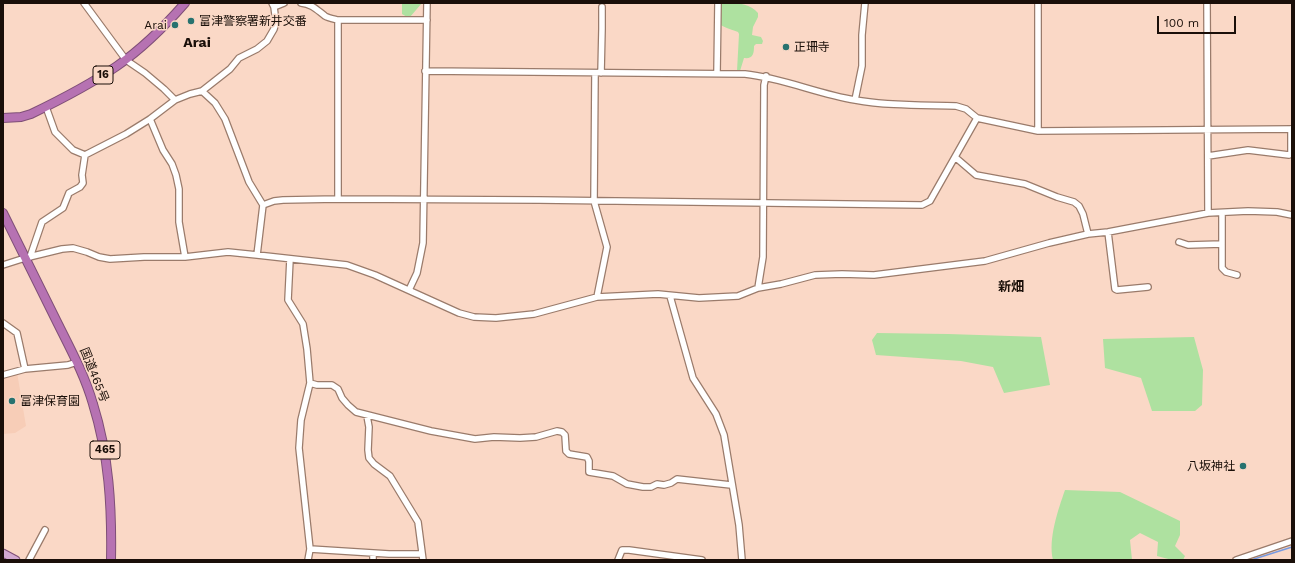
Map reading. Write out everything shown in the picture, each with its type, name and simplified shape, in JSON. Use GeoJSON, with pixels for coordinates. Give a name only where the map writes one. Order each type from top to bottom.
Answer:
{"type":"FeatureCollection","features":[{"type":"Feature","properties":{"kind":"highway","name":"16"},"geometry":{"type":"LineString","coordinates":[[3,118],[21,117],[31,114],[98,78],[126,60],[157,33],[185,3]]}},
{"type":"Feature","properties":{"kind":"highway","name":"国道465号"},"geometry":{"type":"LineString","coordinates":[[3,212],[28,257],[77,362],[93,403],[105,450],[111,504],[111,560]]}},
{"type":"Feature","properties":{"kind":"main road"},"geometry":{"type":"LineString","coordinates":[[3,553],[16,560]]}},
{"type":"Feature","properties":{"kind":"street"},"geometry":{"type":"LineString","coordinates":[[84,3],[126,60],[145,73],[175,100]]}},
{"type":"Feature","properties":{"kind":"street"},"geometry":{"type":"LineString","coordinates":[[46,106],[55,132],[73,150],[85,155],[126,134],[150,119],[175,100],[202,91],[230,69],[239,58],[257,49],[266,41],[274,29],[276,22],[273,5],[284,3]]}},
{"type":"Feature","properties":{"kind":"street"},"geometry":{"type":"LineString","coordinates":[[301,3],[308,4],[319,10],[326,17],[338,20],[427,20]]}},
{"type":"Feature","properties":{"kind":"street"},"geometry":{"type":"LineString","coordinates":[[408,290],[416,273],[423,243],[425,199],[425,71],[427,3]]}},
{"type":"Feature","properties":{"kind":"street"},"geometry":{"type":"LineString","coordinates":[[717,73],[718,3]]}},
{"type":"Feature","properties":{"kind":"street"},"geometry":{"type":"LineString","coordinates":[[855,100],[862,66],[862,35],[865,3]]}},
{"type":"Feature","properties":{"kind":"street"},"geometry":{"type":"LineString","coordinates":[[1038,3],[1038,131]]}},
{"type":"Feature","properties":{"kind":"street"},"geometry":{"type":"LineString","coordinates":[[1207,3],[1208,213]]}},
{"type":"Feature","properties":{"kind":"street"},"geometry":{"type":"LineString","coordinates":[[597,297],[607,247],[594,201],[598,73],[602,29],[602,7]]}},
{"type":"Feature","properties":{"kind":"street"},"geometry":{"type":"LineString","coordinates":[[338,20],[338,199]]}},
{"type":"Feature","properties":{"kind":"street"},"geometry":{"type":"LineString","coordinates":[[425,71],[717,73],[766,76],[855,100],[874,103],[956,106],[966,109],[976,118],[1038,131],[1292,129],[1291,154],[1289,155],[1248,150],[1208,156]]}},
{"type":"Feature","properties":{"kind":"street"},"geometry":{"type":"LineString","coordinates":[[758,288],[763,257],[764,85],[766,76]]}},
{"type":"Feature","properties":{"kind":"street"},"geometry":{"type":"LineString","coordinates":[[202,91],[215,103],[225,119],[250,182],[263,206],[258,255]]}},
{"type":"Feature","properties":{"kind":"street"},"geometry":{"type":"LineString","coordinates":[[263,206],[274,201],[283,200],[338,199],[922,204],[930,201],[976,118]]}},
{"type":"Feature","properties":{"kind":"street"},"geometry":{"type":"LineString","coordinates":[[150,119],[163,150],[172,164],[176,175],[179,189],[178,222],[185,257]]}},
{"type":"Feature","properties":{"kind":"street"},"geometry":{"type":"LineString","coordinates":[[28,257],[42,222],[63,208],[69,193],[80,187],[83,183],[82,175],[85,155]]}},
{"type":"Feature","properties":{"kind":"street"},"geometry":{"type":"LineString","coordinates":[[955,157],[976,175],[1025,184],[1074,202],[1079,206],[1083,214],[1088,234]]}},
{"type":"Feature","properties":{"kind":"street"},"geometry":{"type":"LineString","coordinates":[[3,265],[28,257],[73,248],[110,260],[144,257],[185,257],[228,252],[258,255],[347,265],[459,313],[474,317],[496,318],[534,314],[597,297],[658,294],[699,298],[738,296],[758,288],[781,284],[815,275],[874,275],[985,261],[1088,234],[1108,232],[1208,213],[1248,211],[1277,212],[1292,215]]}},
{"type":"Feature","properties":{"kind":"street"},"geometry":{"type":"LineString","coordinates":[[1222,213],[1222,268],[1226,272],[1237,275]]}},
{"type":"Feature","properties":{"kind":"street"},"geometry":{"type":"LineString","coordinates":[[1108,232],[1115,289],[1148,287]]}},
{"type":"Feature","properties":{"kind":"street"},"geometry":{"type":"LineString","coordinates":[[1179,242],[1188,244],[1222,244]]}},
{"type":"Feature","properties":{"kind":"street"},"geometry":{"type":"LineString","coordinates":[[290,259],[288,300],[303,324],[306,335],[310,383],[301,420],[300,448],[310,549],[308,560]]}},
{"type":"Feature","properties":{"kind":"street"},"geometry":{"type":"LineString","coordinates":[[670,296],[693,378],[716,414],[724,435],[731,485],[739,525],[742,560]]}},
{"type":"Feature","properties":{"kind":"street"},"geometry":{"type":"LineString","coordinates":[[3,323],[17,333],[25,369]]}},
{"type":"Feature","properties":{"kind":"street"},"geometry":{"type":"LineString","coordinates":[[3,375],[25,369],[77,362]]}},
{"type":"Feature","properties":{"kind":"street"},"geometry":{"type":"LineString","coordinates":[[310,383],[317,385],[332,385],[338,389],[342,398],[356,412],[425,430],[475,439],[494,437],[536,437],[557,431],[562,432],[565,435],[566,451],[569,454],[587,457],[589,461],[589,472],[613,476],[627,484],[651,487],[657,484],[664,485],[671,483],[677,479],[731,485]]}},
{"type":"Feature","properties":{"kind":"street"},"geometry":{"type":"LineString","coordinates":[[310,549],[422,557],[418,522],[390,476],[374,464],[369,458],[369,427],[367,416]]}},
{"type":"Feature","properties":{"kind":"street"},"geometry":{"type":"LineString","coordinates":[[29,560],[45,530]]}},
{"type":"Feature","properties":{"kind":"street"},"geometry":{"type":"LineString","coordinates":[[1236,560],[1292,541]]}},
{"type":"Feature","properties":{"kind":"street"},"geometry":{"type":"LineString","coordinates":[[618,560],[622,550],[629,550],[702,560]]}},
{"type":"Feature","properties":{"kind":"street"},"geometry":{"type":"LineString","coordinates":[[373,553],[373,560]]}},
{"type":"Feature","properties":{"kind":"shaded area","name":"富津保育園"},"geometry":{"type":"Polygon","coordinates":[[[17,372],[26,426],[15,433],[3,434],[3,377],[17,372]]]}},
{"type":"Feature","properties":{"kind":"green space"},"geometry":{"type":"Polygon","coordinates":[[[402,3],[422,3],[410,17],[407,17],[402,14],[402,3]]]}},
{"type":"Feature","properties":{"kind":"green space"},"geometry":{"type":"Polygon","coordinates":[[[717,3],[734,3],[745,5],[754,9],[758,13],[752,35],[761,37],[763,41],[762,44],[756,44],[754,46],[751,57],[744,58],[740,71],[737,71],[739,34],[738,32],[719,24],[716,16],[717,3]]]}},
{"type":"Feature","properties":{"kind":"green space"},"geometry":{"type":"Polygon","coordinates":[[[877,333],[1041,337],[1050,385],[1004,393],[993,367],[961,361],[876,355],[872,340],[877,333]]]}},
{"type":"Feature","properties":{"kind":"green space"},"geometry":{"type":"Polygon","coordinates":[[[1194,337],[1203,370],[1202,405],[1195,411],[1152,411],[1141,378],[1105,368],[1103,339],[1194,337]]]}},
{"type":"Feature","properties":{"kind":"green space"},"geometry":{"type":"Polygon","coordinates":[[[1065,490],[1120,492],[1180,521],[1180,535],[1175,546],[1185,556],[1183,560],[1172,560],[1157,556],[1158,542],[1140,533],[1130,540],[1132,560],[1053,560],[1053,534],[1065,490]]]}},
{"type":"Feature","properties":{"kind":"waterway"},"geometry":{"type":"LineString","coordinates":[[1251,560],[1292,547]]}},
{"type":"Feature","properties":{"kind":"place","name":"富津警察署新井交番"},"geometry":{"type":"Point","coordinates":[191,21]}},
{"type":"Feature","properties":{"kind":"place","name":"Arai"},"geometry":{"type":"Point","coordinates":[175,25]}},
{"type":"Feature","properties":{"kind":"place","name":"正珊寺"},"geometry":{"type":"Point","coordinates":[786,47]}},
{"type":"Feature","properties":{"kind":"place","name":"富津保育園"},"geometry":{"type":"Point","coordinates":[12,401]}},
{"type":"Feature","properties":{"kind":"place","name":"八坂神社"},"geometry":{"type":"Point","coordinates":[1243,466]}},
{"type":"Feature","properties":{"kind":"district","name":"Arai"},"geometry":{"type":"Point","coordinates":[197,43]}},
{"type":"Feature","properties":{"kind":"district","name":"新畑"},"geometry":{"type":"Point","coordinates":[1011,287]}}]}
